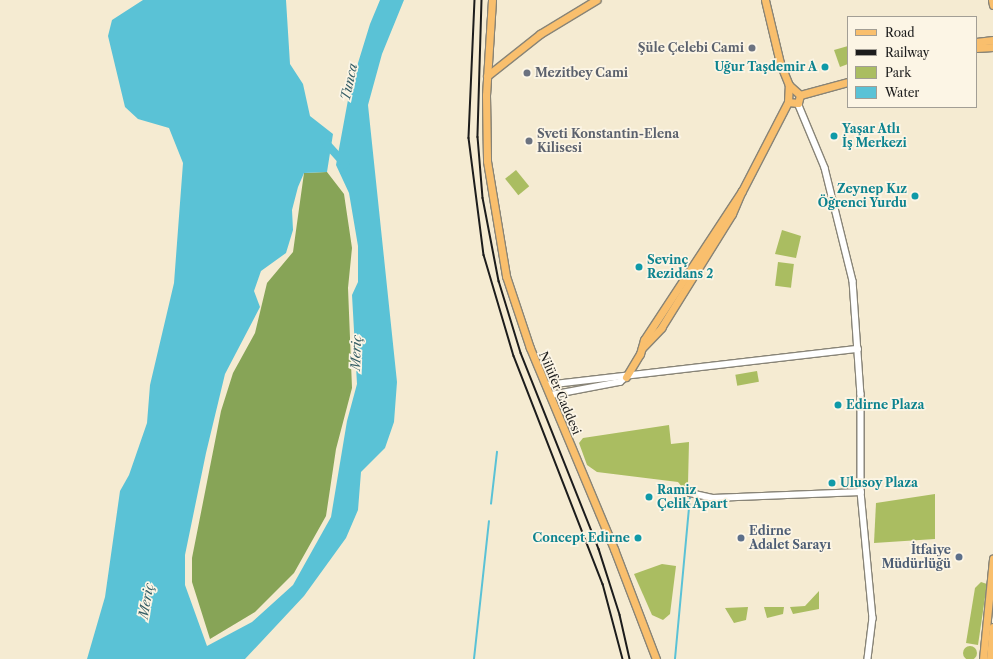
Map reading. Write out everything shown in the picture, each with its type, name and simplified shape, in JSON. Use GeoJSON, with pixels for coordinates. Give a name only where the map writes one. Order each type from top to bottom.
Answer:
{"type":"FeatureCollection","features":[{"type":"Feature","properties":{"kind":"main road","name":"Nilüfer Caddesi"},"geometry":{"type":"LineString","coordinates":[[492,0],[486,124],[498,241],[516,311],[656,659]]}},
{"type":"Feature","properties":{"kind":"main road"},"geometry":{"type":"LineString","coordinates":[[488,76],[540,34],[596,0]]}},
{"type":"Feature","properties":{"kind":"main road"},"geometry":{"type":"LineString","coordinates":[[626,377],[642,348],[661,328],[732,214],[788,99],[789,84],[771,30],[766,0]]}},
{"type":"Feature","properties":{"kind":"main road"},"geometry":{"type":"LineString","coordinates":[[992,0],[993,5]]}},
{"type":"Feature","properties":{"kind":"main road"},"geometry":{"type":"LineString","coordinates":[[977,42],[993,40]]}},
{"type":"Feature","properties":{"kind":"main road"},"geometry":{"type":"LineString","coordinates":[[977,48],[993,47]]}},
{"type":"Feature","properties":{"kind":"main road"},"geometry":{"type":"LineString","coordinates":[[831,85],[847,77]]}},
{"type":"Feature","properties":{"kind":"main road"},"geometry":{"type":"LineString","coordinates":[[788,99],[799,94],[847,82]]}},
{"type":"Feature","properties":{"kind":"main road"},"geometry":{"type":"LineString","coordinates":[[789,84],[799,94]]}},
{"type":"Feature","properties":{"kind":"main road"},"geometry":{"type":"LineString","coordinates":[[788,99],[798,102],[799,94]]}},
{"type":"Feature","properties":{"kind":"main road"},"geometry":{"type":"LineString","coordinates":[[983,659],[993,558]]}},
{"type":"Feature","properties":{"kind":"main road"},"geometry":{"type":"LineString","coordinates":[[990,659],[993,627]]}},
{"type":"Feature","properties":{"kind":"street"},"geometry":{"type":"LineString","coordinates":[[798,102],[825,168],[844,241],[852,281],[858,349],[861,492],[873,618],[868,659]]}},
{"type":"Feature","properties":{"kind":"street"},"geometry":{"type":"LineString","coordinates":[[546,385],[616,375],[626,377],[858,349]]}},
{"type":"Feature","properties":{"kind":"street"},"geometry":{"type":"LineString","coordinates":[[551,395],[620,382],[626,377]]}},
{"type":"Feature","properties":{"kind":"street"},"geometry":{"type":"LineString","coordinates":[[690,493],[713,498],[861,492]]}},
{"type":"Feature","properties":{"kind":"green space"},"geometry":{"type":"Polygon","coordinates":[[[847,46],[847,64],[840,67],[834,50],[847,46]]]}},
{"type":"Feature","properties":{"kind":"green space"},"geometry":{"type":"Polygon","coordinates":[[[516,170],[529,186],[518,195],[505,179],[516,170]]]}},
{"type":"Feature","properties":{"kind":"green space"},"geometry":{"type":"Polygon","coordinates":[[[327,172],[344,194],[352,248],[348,288],[352,388],[336,449],[326,516],[294,573],[255,612],[210,639],[192,582],[192,558],[221,411],[233,373],[255,333],[267,283],[293,252],[304,173],[327,172]]]}},
{"type":"Feature","properties":{"kind":"green space"},"geometry":{"type":"Polygon","coordinates":[[[782,230],[801,236],[796,258],[775,254],[782,230]]]}},
{"type":"Feature","properties":{"kind":"green space"},"geometry":{"type":"Polygon","coordinates":[[[778,262],[794,264],[791,288],[775,286],[778,262]]]}},
{"type":"Feature","properties":{"kind":"green space"},"geometry":{"type":"Polygon","coordinates":[[[757,371],[759,382],[737,386],[735,375],[757,371]]]}},
{"type":"Feature","properties":{"kind":"green space"},"geometry":{"type":"Polygon","coordinates":[[[669,425],[671,444],[689,442],[688,484],[683,488],[678,482],[597,472],[587,465],[579,443],[583,438],[669,425]]]}},
{"type":"Feature","properties":{"kind":"green space"},"geometry":{"type":"Polygon","coordinates":[[[935,494],[935,539],[874,543],[876,503],[935,494]]]}},
{"type":"Feature","properties":{"kind":"green space"},"geometry":{"type":"Polygon","coordinates":[[[662,564],[676,566],[670,614],[663,620],[652,615],[634,574],[662,564]]]}},
{"type":"Feature","properties":{"kind":"green space"},"geometry":{"type":"Polygon","coordinates":[[[981,582],[987,584],[978,645],[966,643],[975,588],[981,582]]]}},
{"type":"Feature","properties":{"kind":"green space"},"geometry":{"type":"Polygon","coordinates":[[[819,591],[819,609],[793,614],[790,607],[805,606],[819,591]]]}},
{"type":"Feature","properties":{"kind":"green space"},"geometry":{"type":"Polygon","coordinates":[[[748,607],[746,620],[734,623],[725,608],[748,607]]]}},
{"type":"Feature","properties":{"kind":"green space"},"geometry":{"type":"Polygon","coordinates":[[[764,607],[784,607],[783,614],[767,618],[764,607]]]}},
{"type":"Feature","properties":{"kind":"green space"},"geometry":{"type":"Polygon","coordinates":[[[967,646],[973,646],[977,650],[977,656],[973,660],[967,660],[963,656],[963,650],[967,646]]]}},
{"type":"Feature","properties":{"kind":"water"},"geometry":{"type":"Polygon","coordinates":[[[143,0],[286,0],[290,64],[303,84],[310,116],[333,134],[327,172],[304,173],[298,187],[292,210],[293,230],[286,253],[261,271],[254,291],[260,307],[225,374],[206,453],[185,555],[185,585],[207,646],[252,622],[293,585],[331,517],[347,421],[357,384],[352,295],[358,282],[358,246],[349,193],[336,165],[350,89],[370,24],[380,0],[404,0],[382,54],[368,105],[397,382],[394,422],[385,448],[361,472],[358,510],[346,538],[304,596],[245,659],[87,659],[105,597],[120,491],[129,475],[147,423],[150,385],[174,283],[183,163],[169,128],[138,119],[125,107],[108,36],[112,20],[143,0]]]}},
{"type":"Feature","properties":{"kind":"waterway","name":"Meriç"},"geometry":{"type":"LineString","coordinates":[[325,142],[345,164]]}},
{"type":"Feature","properties":{"kind":"waterway"},"geometry":{"type":"LineString","coordinates":[[491,504],[497,452]]}},
{"type":"Feature","properties":{"kind":"waterway"},"geometry":{"type":"LineString","coordinates":[[675,659],[690,496]]}},
{"type":"Feature","properties":{"kind":"waterway"},"geometry":{"type":"LineString","coordinates":[[474,659],[489,522]]}},
{"type":"Feature","properties":{"kind":"railway"},"geometry":{"type":"LineString","coordinates":[[475,0],[469,138],[484,255],[514,356],[603,584],[623,659]]}},
{"type":"Feature","properties":{"kind":"railway"},"geometry":{"type":"LineString","coordinates":[[482,0],[478,137],[483,198],[499,281],[521,353],[599,549],[620,615],[630,659]]}},
{"type":"Feature","properties":{"kind":"place","name":"Şüle Çelebi Cami"},"geometry":{"type":"Point","coordinates":[752,48]}},
{"type":"Feature","properties":{"kind":"place","name":"Uğur Taşdemir A"},"geometry":{"type":"Point","coordinates":[825,67]}},
{"type":"Feature","properties":{"kind":"place","name":"Mezitbey Cami"},"geometry":{"type":"Point","coordinates":[527,73]}},
{"type":"Feature","properties":{"kind":"place","name":"Yaşar Atlı İş Merkezi"},"geometry":{"type":"Point","coordinates":[834,136]}},
{"type":"Feature","properties":{"kind":"place","name":"Sveti Konstantin-Elena Kilisesi"},"geometry":{"type":"Point","coordinates":[529,141]}},
{"type":"Feature","properties":{"kind":"place","name":"Zeynep Kız Öğrenci Yurdu"},"geometry":{"type":"Point","coordinates":[915,196]}},
{"type":"Feature","properties":{"kind":"place","name":"Sevinç Rezidans 2"},"geometry":{"type":"Point","coordinates":[639,267]}},
{"type":"Feature","properties":{"kind":"place","name":"Edirne Plaza"},"geometry":{"type":"Point","coordinates":[838,405]}},
{"type":"Feature","properties":{"kind":"place","name":"Ulusoy Plaza"},"geometry":{"type":"Point","coordinates":[832,483]}},
{"type":"Feature","properties":{"kind":"place","name":"Ramiz Çelik Apart"},"geometry":{"type":"Point","coordinates":[649,497]}},
{"type":"Feature","properties":{"kind":"place","name":"Concept Edirne"},"geometry":{"type":"Point","coordinates":[638,538]}},
{"type":"Feature","properties":{"kind":"place","name":"Edirne Adalet Sarayı"},"geometry":{"type":"Point","coordinates":[741,538]}},
{"type":"Feature","properties":{"kind":"place","name":"İtfaiye Müdürlüğü"},"geometry":{"type":"Point","coordinates":[959,557]}},
{"type":"Feature","properties":{"kind":"water label","name":"Tunca"},"geometry":{"type":"Point","coordinates":[349,82]}}]}
